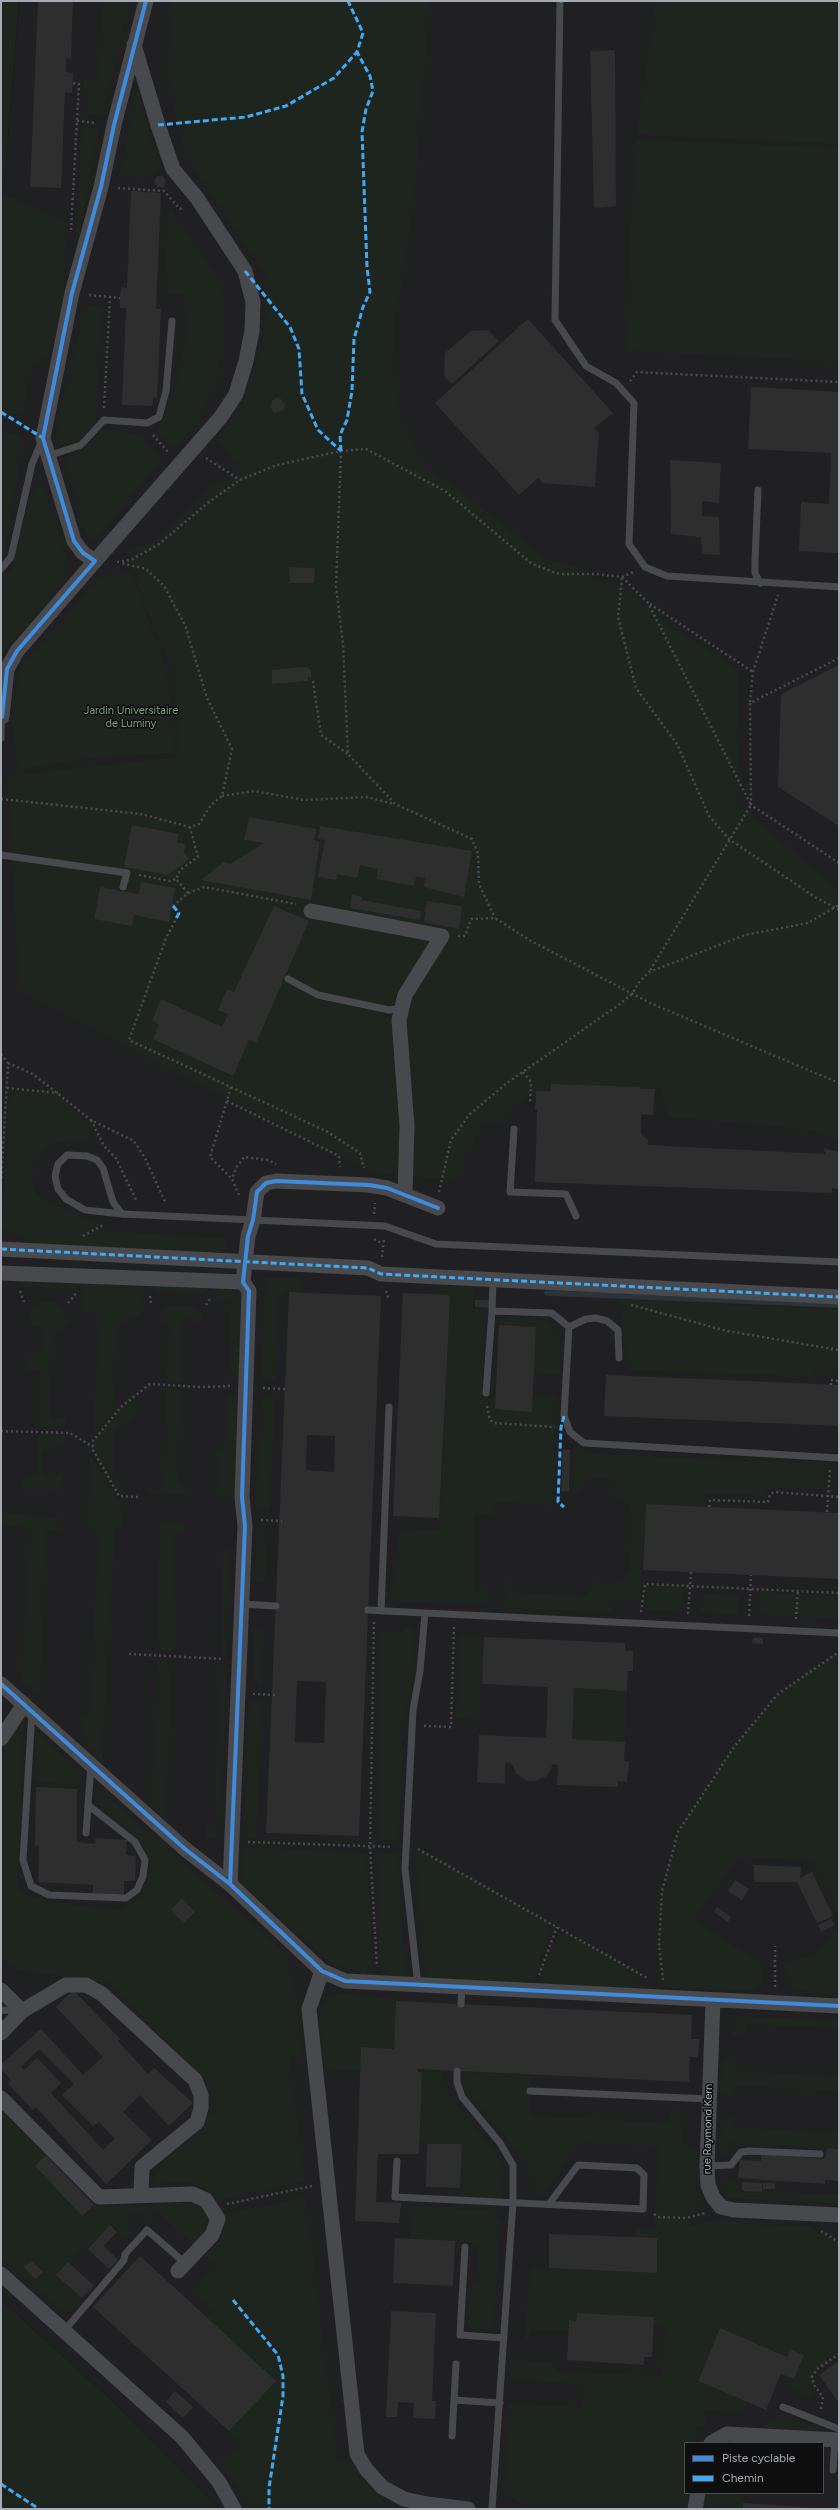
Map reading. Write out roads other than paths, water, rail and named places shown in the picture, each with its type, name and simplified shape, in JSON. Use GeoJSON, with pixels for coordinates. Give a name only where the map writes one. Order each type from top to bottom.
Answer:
{"type":"FeatureCollection","features":[{"type":"Feature","properties":{"kind":"street"},"geometry":{"type":"LineString","coordinates":[[95,561],[83,553],[74,541],[43,438],[72,294],[101,187],[134,44],[146,1]]}},
{"type":"Feature","properties":{"kind":"street"},"geometry":{"type":"LineString","coordinates":[[1,716],[7,669],[17,651],[221,417],[236,394],[246,361],[252,331],[253,302],[244,270],[197,198],[173,169],[158,125],[134,44]]}},
{"type":"Feature","properties":{"kind":"street"},"geometry":{"type":"LineString","coordinates":[[310,911],[442,936],[405,995],[399,1020],[407,1126],[405,1194]]}},
{"type":"Feature","properties":{"kind":"street"},"geometry":{"type":"LineString","coordinates":[[230,1884],[242,1604],[244,1519],[242,1497],[249,1291],[243,1282],[248,1236],[253,1220],[257,1192],[266,1183],[369,1185],[405,1194],[438,1208]]}},
{"type":"Feature","properties":{"kind":"street"},"geometry":{"type":"LineString","coordinates":[[1,1249],[246,1260],[368,1268],[381,1274],[839,1297]]}},
{"type":"Feature","properties":{"kind":"street"},"geometry":{"type":"LineString","coordinates":[[1,1273],[243,1282]]}},
{"type":"Feature","properties":{"kind":"street"},"geometry":{"type":"LineString","coordinates":[[1,1684],[186,1848],[230,1884],[322,1971],[345,1981],[533,1992],[664,1992],[713,2000],[839,2006]]}},
{"type":"Feature","properties":{"kind":"street"},"geometry":{"type":"LineString","coordinates":[[1,1739],[28,1708]]}},
{"type":"Feature","properties":{"kind":"street"},"geometry":{"type":"LineString","coordinates":[[322,1971],[309,2009],[357,2454],[366,2469],[382,2488],[404,2499],[427,2504],[468,2509]]}},
{"type":"Feature","properties":{"kind":"street"},"geometry":{"type":"LineString","coordinates":[[1,2033],[22,2011],[66,1985],[86,1986],[102,1994],[195,2080],[201,2095],[201,2108],[197,2122],[142,2167],[142,2195]]}},
{"type":"Feature","properties":{"kind":"street"},"geometry":{"type":"LineString","coordinates":[[1,1990],[22,2011]]}},
{"type":"Feature","properties":{"kind":"street","name":"rue Raymond Kern"},"geometry":{"type":"LineString","coordinates":[[713,2000],[708,2099],[707,2166],[708,2185],[712,2197],[720,2207],[747,2212],[839,2215]]}},
{"type":"Feature","properties":{"kind":"street"},"geometry":{"type":"LineString","coordinates":[[1,2098],[99,2197],[192,2194],[206,2200],[213,2207],[218,2219],[212,2235],[182,2267]]}},
{"type":"Feature","properties":{"kind":"street"},"geometry":{"type":"LineString","coordinates":[[1,2274],[182,2437],[219,2482],[234,2509]]}},
{"type":"Feature","properties":{"kind":"street"},"geometry":{"type":"LineString","coordinates":[[713,2442],[727,2434],[838,2436]]}},
{"type":"Feature","properties":{"kind":"street"},"geometry":{"type":"LineString","coordinates":[[695,2509],[698,2494]]}},
{"type":"Feature","properties":{"kind":"lane"},"geometry":{"type":"LineString","coordinates":[[560,2],[555,320],[586,366],[616,383],[634,403],[630,544],[645,567],[667,576],[839,587]]}},
{"type":"Feature","properties":{"kind":"lane"},"geometry":{"type":"LineString","coordinates":[[48,456],[81,445],[104,420],[147,423],[159,417],[166,391],[172,321]]}},
{"type":"Feature","properties":{"kind":"lane"},"geometry":{"type":"LineString","coordinates":[[1,569],[11,557],[32,464],[43,438]]}},
{"type":"Feature","properties":{"kind":"lane"},"geometry":{"type":"LineString","coordinates":[[758,490],[755,573],[760,583]]}},
{"type":"Feature","properties":{"kind":"lane"},"geometry":{"type":"LineString","coordinates":[[1,716],[1,738]]}},
{"type":"Feature","properties":{"kind":"lane"},"geometry":{"type":"LineString","coordinates":[[1,855],[127,873],[123,887]]}},
{"type":"Feature","properties":{"kind":"lane"},"geometry":{"type":"LineString","coordinates":[[288,979],[318,995],[389,1010],[402,1008]]}},
{"type":"Feature","properties":{"kind":"lane"},"geometry":{"type":"LineString","coordinates":[[514,1129],[510,1192],[566,1194],[576,1216]]}},
{"type":"Feature","properties":{"kind":"lane"},"geometry":{"type":"LineString","coordinates":[[122,1214],[113,1202],[102,1168],[97,1160],[87,1156],[67,1155],[58,1164],[55,1176],[58,1189],[66,1200],[85,1210],[122,1214],[385,1226],[436,1244],[839,1262]]}},
{"type":"Feature","properties":{"kind":"lane"},"geometry":{"type":"LineString","coordinates":[[486,1393],[493,1280]]}},
{"type":"Feature","properties":{"kind":"lane"},"geometry":{"type":"LineString","coordinates":[[492,1311],[552,1313],[569,1327]]}},
{"type":"Feature","properties":{"kind":"lane"},"geometry":{"type":"LineString","coordinates":[[569,1327],[586,1319],[596,1318],[607,1321],[618,1330],[619,1358]]}},
{"type":"Feature","properties":{"kind":"lane"},"geometry":{"type":"LineString","coordinates":[[569,1327],[564,1416],[570,1432],[584,1443],[839,1458]]}},
{"type":"Feature","properties":{"kind":"lane"},"geometry":{"type":"LineString","coordinates":[[389,1407],[374,1610],[839,1633]]}},
{"type":"Feature","properties":{"kind":"lane"},"geometry":{"type":"LineString","coordinates":[[242,1604],[276,1606]]}},
{"type":"Feature","properties":{"kind":"lane"},"geometry":{"type":"LineString","coordinates":[[418,1986],[405,1869],[412,1725],[420,1671],[425,1613]]}},
{"type":"Feature","properties":{"kind":"lane"},"geometry":{"type":"LineString","coordinates":[[28,1708],[23,1860],[31,1886],[49,1895],[126,1898],[136,1890],[143,1876],[145,1860],[136,1842],[88,1804]]}},
{"type":"Feature","properties":{"kind":"lane"},"geometry":{"type":"LineString","coordinates":[[86,1833],[91,1765]]}},
{"type":"Feature","properties":{"kind":"lane"},"geometry":{"type":"LineString","coordinates":[[461,2004],[462,1988]]}},
{"type":"Feature","properties":{"kind":"lane"},"geometry":{"type":"LineString","coordinates":[[1,2010],[22,2011]]}},
{"type":"Feature","properties":{"kind":"lane"},"geometry":{"type":"LineString","coordinates":[[457,2071],[457,2082],[462,2097],[500,2143],[513,2165],[513,2202],[492,2509]]}},
{"type":"Feature","properties":{"kind":"lane"},"geometry":{"type":"LineString","coordinates":[[530,2091],[708,2099]]}},
{"type":"Feature","properties":{"kind":"lane"},"geometry":{"type":"LineString","coordinates":[[707,2166],[731,2165],[741,2152],[749,2151],[820,2154]]}},
{"type":"Feature","properties":{"kind":"lane"},"geometry":{"type":"LineString","coordinates":[[396,2161],[395,2197],[643,2209],[644,2175],[640,2169],[578,2165],[549,2204]]}},
{"type":"Feature","properties":{"kind":"lane"},"geometry":{"type":"LineString","coordinates":[[64,2331],[124,2260],[125,2254],[147,2230],[182,2267]]}},
{"type":"Feature","properties":{"kind":"lane"},"geometry":{"type":"LineString","coordinates":[[465,2246],[460,2336],[504,2338]]}},
{"type":"Feature","properties":{"kind":"lane"},"geometry":{"type":"LineString","coordinates":[[452,2436],[456,2364]]}},
{"type":"Feature","properties":{"kind":"lane"},"geometry":{"type":"LineString","coordinates":[[454,2400],[500,2403]]}},
{"type":"Feature","properties":{"kind":"lane"},"geometry":{"type":"LineString","coordinates":[[783,2407],[816,2420],[838,2436],[833,2470]]}},
{"type":"Feature","properties":{"kind":"waterway"},"geometry":{"type":"LineString","coordinates":[[547,1293],[839,1305]]}},
{"type":"Feature","properties":{"kind":"park label","name":"Jardin Universitaire de Luminy"},"geometry":{"type":"Point","coordinates":[131,717]}}]}
